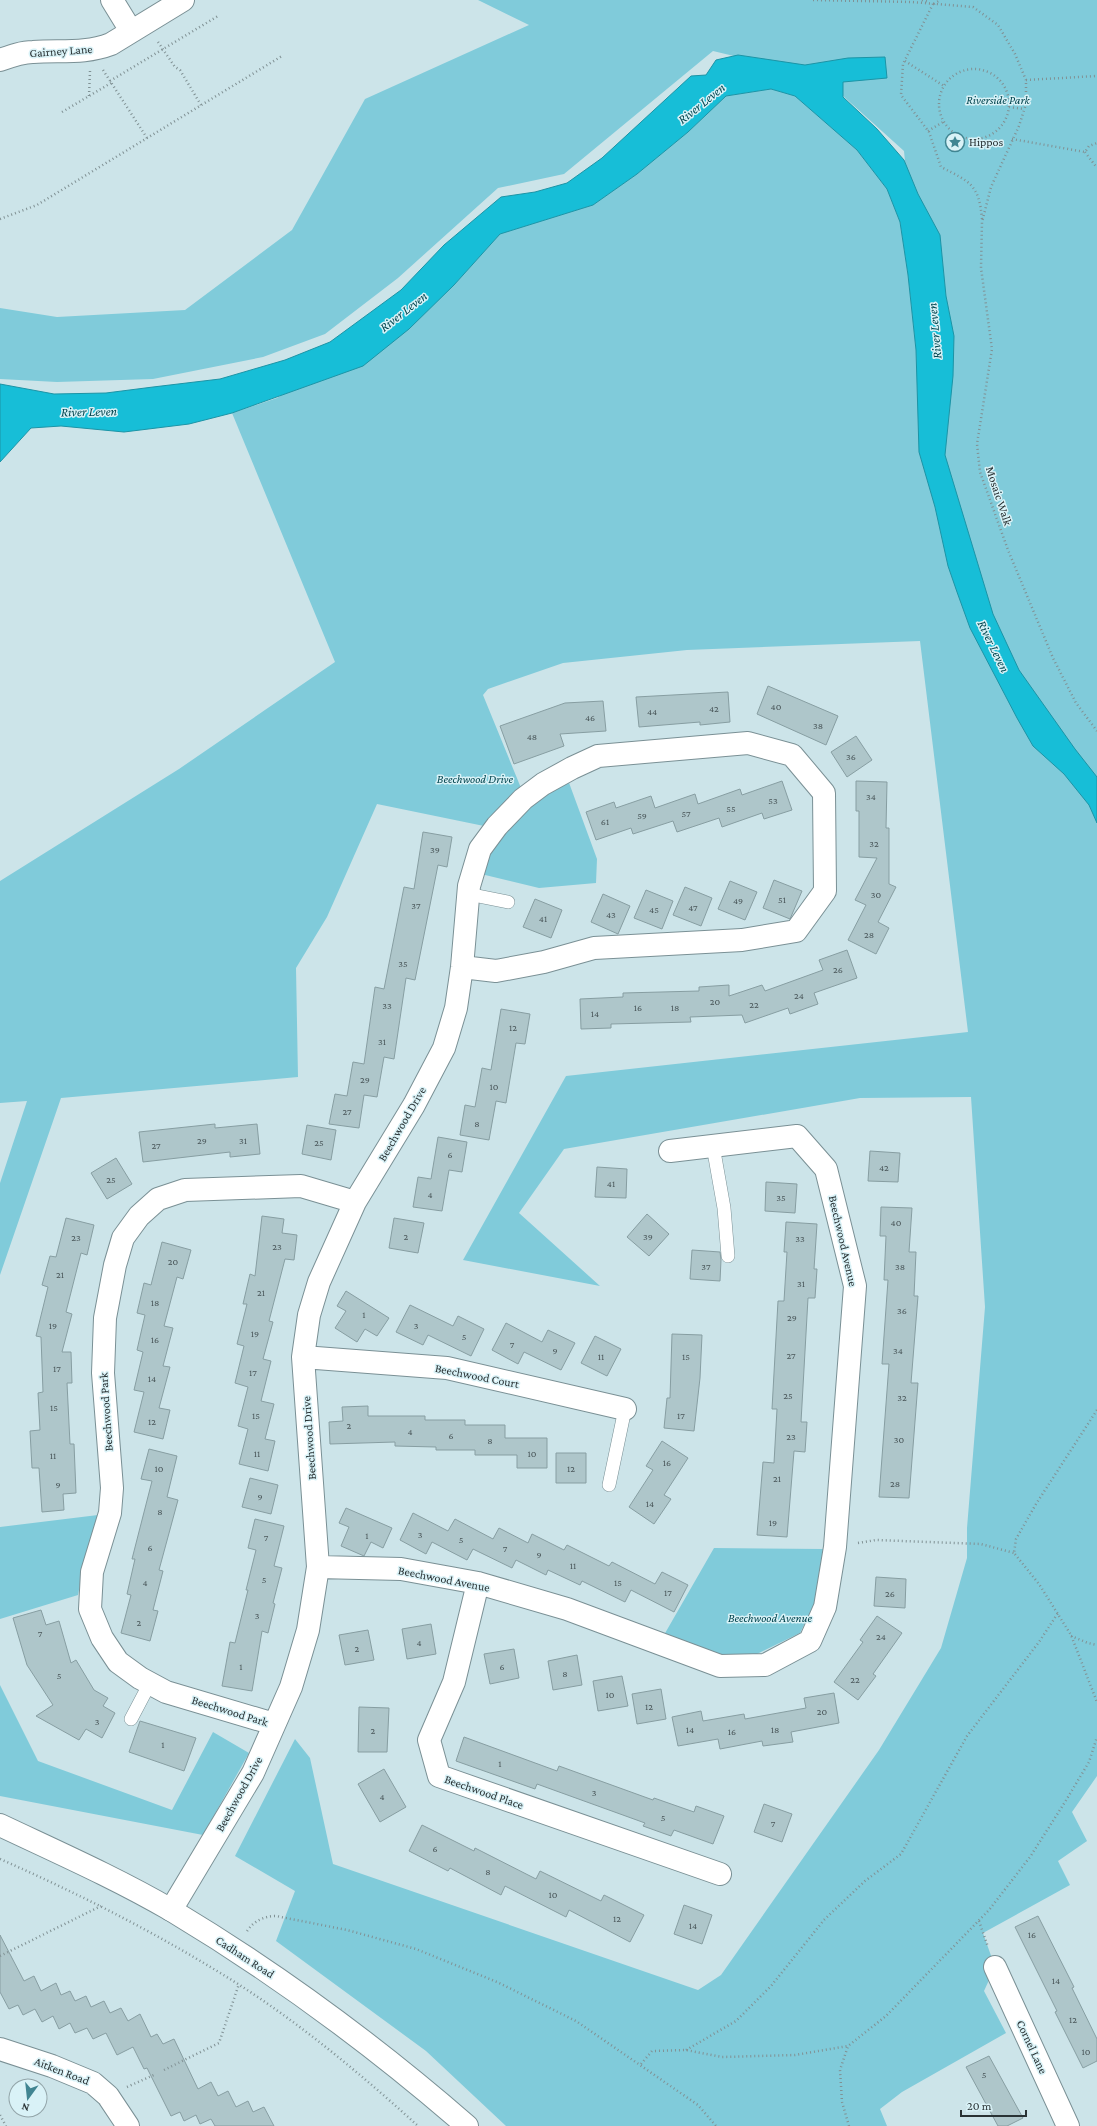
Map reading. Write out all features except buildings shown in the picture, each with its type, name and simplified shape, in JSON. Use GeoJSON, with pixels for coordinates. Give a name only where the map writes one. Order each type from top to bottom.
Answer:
{"type":"FeatureCollection","features":[{"type":"Feature","properties":{"kind":"street"},"geometry":{"type":"LineString","coordinates":[[112,0],[139,27]]}},
{"type":"Feature","properties":{"kind":"street","name":"Gairney Lane"},"geometry":{"type":"LineString","coordinates":[[0,60],[17,54],[90,50],[111,44],[183,0]]}},
{"type":"Feature","properties":{"kind":"street","name":"Beechwood Drive"},"geometry":{"type":"LineString","coordinates":[[171,1910],[253,1773],[291,1687],[308,1630],[318,1567],[303,1357],[309,1315],[319,1282],[355,1202],[414,1105],[444,1048],[456,1008],[462,967],[468,894],[480,848],[497,826],[523,799],[543,784],[598,756],[748,743],[792,755],[824,793],[825,891],[796,930],[742,940],[594,948],[544,962],[496,971],[462,967]]}},
{"type":"Feature","properties":{"kind":"street","name":"Beechwood Avenue"},"geometry":{"type":"LineString","coordinates":[[318,1567],[401,1569],[478,1583],[567,1609],[720,1666],[765,1664],[810,1641],[825,1607],[835,1547],[855,1286],[826,1169],[797,1136],[670,1151]]}},
{"type":"Feature","properties":{"kind":"street","name":"Beechwood Park"},"geometry":{"type":"LineString","coordinates":[[274,1724],[166,1692],[118,1662],[102,1638],[90,1609],[92,1572],[110,1513],[112,1488],[103,1373],[105,1318],[115,1265],[123,1238],[139,1216],[158,1199],[185,1190],[301,1186],[355,1202]]}},
{"type":"Feature","properties":{"kind":"street","name":"Beechwood Court"},"geometry":{"type":"LineString","coordinates":[[303,1357],[447,1368],[625,1409]]}},
{"type":"Feature","properties":{"kind":"street","name":"Beechwood Place"},"geometry":{"type":"LineString","coordinates":[[478,1583],[454,1682],[429,1740],[440,1776],[720,1874]]}},
{"type":"Feature","properties":{"kind":"street","name":"Cadham Road"},"geometry":{"type":"LineString","coordinates":[[0,1825],[132,1889],[171,1910],[235,1950],[334,2018],[420,2086],[467,2126]]}},
{"type":"Feature","properties":{"kind":"street","name":"Cornel Lane"},"geometry":{"type":"LineString","coordinates":[[995,1967],[1068,2126]]}},
{"type":"Feature","properties":{"kind":"street","name":"Aitken Road"},"geometry":{"type":"LineString","coordinates":[[0,2049],[52,2066],[93,2082],[108,2096],[128,2126]]}},
{"type":"Feature","properties":{"kind":"lane"},"geometry":{"type":"LineString","coordinates":[[468,894],[508,902]]}},
{"type":"Feature","properties":{"kind":"lane"},"geometry":{"type":"LineString","coordinates":[[713,1146],[724,1208],[728,1256]]}},
{"type":"Feature","properties":{"kind":"lane"},"geometry":{"type":"LineString","coordinates":[[609,1485],[625,1409]]}},
{"type":"Feature","properties":{"kind":"lane"},"geometry":{"type":"LineString","coordinates":[[131,1719],[150,1683]]}},
{"type":"Feature","properties":{"kind":"path"},"geometry":{"type":"LineString","coordinates":[[813,0],[933,4],[940,0]]}},
{"type":"Feature","properties":{"kind":"path"},"geometry":{"type":"LineString","coordinates":[[922,0],[933,4]]}},
{"type":"Feature","properties":{"kind":"path","name":"Mosaic Walk"},"geometry":{"type":"LineString","coordinates":[[982,222],[991,186],[1024,109],[1026,80],[1015,54],[998,25],[973,7],[933,4],[905,62],[901,95],[928,131],[941,167],[965,180],[976,190],[980,201],[982,222],[981,268],[992,349],[977,444],[980,472],[1008,550],[1053,658],[1076,704],[1097,732]]}},
{"type":"Feature","properties":{"kind":"path"},"geometry":{"type":"LineString","coordinates":[[62,112],[218,16]]}},
{"type":"Feature","properties":{"kind":"path"},"geometry":{"type":"LineString","coordinates":[[139,27],[163,49],[175,68],[180,70],[201,105]]}},
{"type":"Feature","properties":{"kind":"path"},"geometry":{"type":"LineString","coordinates":[[90,50],[147,138]]}},
{"type":"Feature","properties":{"kind":"path"},"geometry":{"type":"LineString","coordinates":[[0,220],[37,205],[282,56]]}},
{"type":"Feature","properties":{"kind":"path"},"geometry":{"type":"LineString","coordinates":[[905,62],[944,86]]}},
{"type":"Feature","properties":{"kind":"path"},"geometry":{"type":"LineString","coordinates":[[970,69],[982,70],[993,75],[1001,82],[1007,92],[1009,107],[1003,124],[996,132],[986,138],[975,140],[963,139],[952,133],[943,122],[939,113],[938,101],[944,86],[948,79],[958,72],[970,69]]}},
{"type":"Feature","properties":{"kind":"path"},"geometry":{"type":"LineString","coordinates":[[1026,80],[1097,76]]}},
{"type":"Feature","properties":{"kind":"path"},"geometry":{"type":"LineString","coordinates":[[1009,107],[1024,109]]}},
{"type":"Feature","properties":{"kind":"path"},"geometry":{"type":"LineString","coordinates":[[928,131],[943,122]]}},
{"type":"Feature","properties":{"kind":"path"},"geometry":{"type":"LineString","coordinates":[[1012,139],[1085,152],[1097,168]]}},
{"type":"Feature","properties":{"kind":"path"},"geometry":{"type":"LineString","coordinates":[[1085,152],[1089,146],[1097,143]]}},
{"type":"Feature","properties":{"kind":"path"},"geometry":{"type":"LineString","coordinates":[[1014,1553],[1016,1540],[1036,1504],[1097,1410]]}},
{"type":"Feature","properties":{"kind":"path"},"geometry":{"type":"LineString","coordinates":[[835,1547],[876,1540],[981,1544],[1014,1553],[1039,1584],[1071,1636],[1097,1702]]}},
{"type":"Feature","properties":{"kind":"path"},"geometry":{"type":"LineString","coordinates":[[686,2050],[736,2021],[771,1986],[824,1920],[864,1881],[901,1854],[967,1736],[1039,1642],[1058,1613]]}},
{"type":"Feature","properties":{"kind":"path"},"geometry":{"type":"LineString","coordinates":[[1071,1636],[1088,1643],[1097,1644]]}},
{"type":"Feature","properties":{"kind":"path"},"geometry":{"type":"LineString","coordinates":[[641,2064],[652,2051],[686,2050],[722,2057],[795,2055],[848,2046],[886,2016],[979,1921],[1030,1857],[1089,1762],[1097,1737]]}},
{"type":"Feature","properties":{"kind":"path"},"geometry":{"type":"LineString","coordinates":[[0,1859],[102,1906],[239,1985],[367,2080],[418,2126]]}},
{"type":"Feature","properties":{"kind":"path"},"geometry":{"type":"LineString","coordinates":[[0,1956],[102,1906]]}},
{"type":"Feature","properties":{"kind":"path"},"geometry":{"type":"LineString","coordinates":[[235,1950],[250,1927],[267,1916],[347,1930],[416,1949],[497,1982],[576,2022],[641,2064],[698,2105],[716,2126]]}},
{"type":"Feature","properties":{"kind":"path"},"geometry":{"type":"LineString","coordinates":[[979,1921],[995,1967]]}},
{"type":"Feature","properties":{"kind":"path"},"geometry":{"type":"LineString","coordinates":[[164,2070],[219,2044],[239,1985]]}},
{"type":"Feature","properties":{"kind":"path"},"geometry":{"type":"LineString","coordinates":[[848,2046],[840,2070],[842,2102],[849,2126]]}},
{"type":"Feature","properties":{"kind":"path"},"geometry":{"type":"LineString","coordinates":[[108,2096],[156,2074]]}},
{"type":"Feature","properties":{"kind":"path"},"geometry":{"type":"LineString","coordinates":[[0,2115],[6,2126]]}},
{"type":"Feature","properties":{"kind":"green space","name":"Riverside Park"},"geometry":{"type":"Polygon","coordinates":[[[478,0],[1097,0],[1097,1776],[1072,1812],[1087,1841],[1058,1861],[1070,1885],[983,1933],[995,1967],[984,1991],[1006,2033],[902,2092],[880,2109],[887,2126],[506,2126],[426,2051],[276,1941],[295,1891],[235,1856],[295,1739],[310,1758],[333,1864],[698,1990],[721,1975],[879,1750],[941,1648],[967,1558],[967,1528],[985,1307],[971,1097],[860,1098],[564,1149],[519,1213],[600,1286],[463,1260],[566,1076],[968,1032],[920,641],[687,650],[563,663],[488,689],[483,695],[521,788],[484,826],[377,804],[327,917],[296,968],[298,1077],[61,1098],[0,1275],[0,1183],[27,1101],[0,1103],[0,881],[179,769],[335,662],[232,413],[277,398],[454,285],[500,234],[593,205],[637,174],[688,132],[726,96],[771,89],[795,96],[857,150],[887,189],[900,222],[908,275],[916,350],[918,393],[935,507],[940,525],[904,151],[822,77],[713,51],[564,174],[498,188],[398,278],[325,334],[263,357],[153,379],[57,382],[0,379],[0,308],[57,317],[185,310],[292,230],[365,99],[529,25],[478,0]]]}},
{"type":"Feature","properties":{"kind":"green space"},"geometry":{"type":"Polygon","coordinates":[[[568,780],[597,859],[596,883],[539,888],[481,874],[494,845],[515,815],[568,780]]]}},
{"type":"Feature","properties":{"kind":"green space"},"geometry":{"type":"Polygon","coordinates":[[[98,1515],[85,1557],[78,1595],[0,1619],[0,1527],[98,1515]]]}},
{"type":"Feature","properties":{"kind":"green space"},"geometry":{"type":"Polygon","coordinates":[[[714,1548],[823,1549],[815,1603],[800,1633],[755,1655],[719,1657],[664,1635],[714,1548]]]}},
{"type":"Feature","properties":{"kind":"green space"},"geometry":{"type":"Polygon","coordinates":[[[0,1685],[38,1761],[172,1810],[213,1732],[249,1753],[203,1835],[0,1796],[0,1685]]]}},
{"type":"Feature","properties":{"kind":"water","name":"River Leven"},"geometry":{"type":"Polygon","coordinates":[[[738,55],[805,65],[848,58],[885,57],[887,78],[843,82],[843,97],[877,129],[904,160],[918,194],[940,235],[946,296],[954,336],[953,376],[945,455],[993,614],[1019,670],[1075,749],[1097,777],[1097,823],[1089,805],[1064,774],[1033,746],[970,628],[948,566],[935,507],[919,452],[916,350],[908,275],[900,222],[887,189],[857,150],[795,96],[771,89],[726,96],[688,132],[637,174],[593,205],[500,234],[454,285],[409,329],[363,366],[232,413],[189,424],[124,432],[61,426],[31,428],[0,462],[0,384],[54,394],[106,393],[220,379],[285,360],[330,342],[401,290],[444,245],[501,197],[535,192],[567,183],[602,158],[691,76],[706,75],[716,60],[738,55]]]}},
{"type":"Feature","properties":{"kind":"place","name":"Hippos"},"geometry":{"type":"Point","coordinates":[955,142]}}]}
